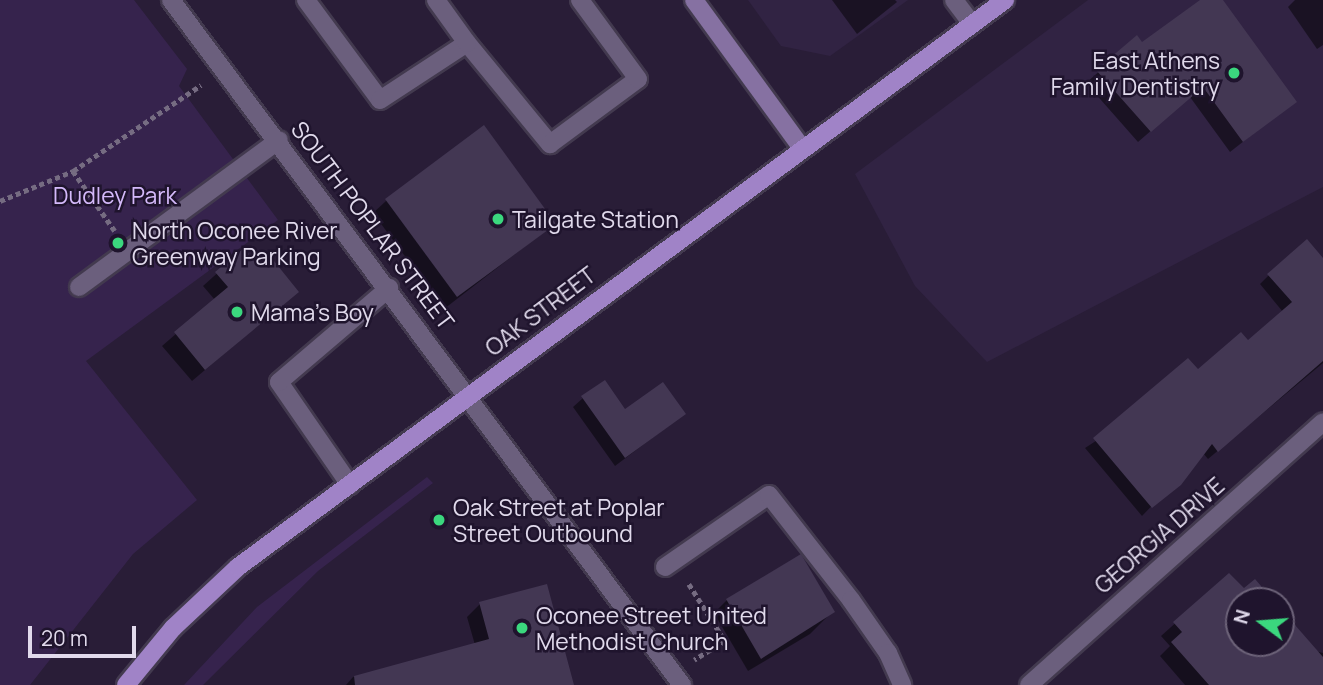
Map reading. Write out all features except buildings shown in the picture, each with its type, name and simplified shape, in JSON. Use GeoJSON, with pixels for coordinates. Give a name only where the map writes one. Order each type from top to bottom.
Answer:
{"type":"FeatureCollection","features":[{"type":"Feature","properties":{"kind":"main road","name":"OAK STREET"},"geometry":{"type":"LineString","coordinates":[[126,685],[173,628],[238,567],[801,146],[1005,0]]}},
{"type":"Feature","properties":{"kind":"street","name":"SOUTH POPLAR STREET"},"geometry":{"type":"LineString","coordinates":[[170,0],[223,72],[279,140],[469,394],[682,685]]}},
{"type":"Feature","properties":{"kind":"street"},"geometry":{"type":"LineString","coordinates":[[306,0],[380,100],[467,43]]}},
{"type":"Feature","properties":{"kind":"street"},"geometry":{"type":"LineString","coordinates":[[436,0],[467,43],[550,144],[638,79],[580,0]]}},
{"type":"Feature","properties":{"kind":"street"},"geometry":{"type":"LineString","coordinates":[[694,0],[801,146]]}},
{"type":"Feature","properties":{"kind":"street"},"geometry":{"type":"LineString","coordinates":[[954,0],[972,24]]}},
{"type":"Feature","properties":{"kind":"street"},"geometry":{"type":"LineString","coordinates":[[79,287],[279,140]]}},
{"type":"Feature","properties":{"kind":"street"},"geometry":{"type":"LineString","coordinates":[[349,485],[279,382],[389,288]]}},
{"type":"Feature","properties":{"kind":"street","name":"GEORGIA DRIVE"},"geometry":{"type":"LineString","coordinates":[[1029,685],[1323,422]]}},
{"type":"Feature","properties":{"kind":"street"},"geometry":{"type":"LineString","coordinates":[[669,564],[769,495],[851,600],[888,653],[902,685]]}},
{"type":"Feature","properties":{"kind":"path"},"geometry":{"type":"LineString","coordinates":[[0,201],[73,171],[223,72]]}},
{"type":"Feature","properties":{"kind":"path"},"geometry":{"type":"LineString","coordinates":[[73,171],[127,252]]}},
{"type":"Feature","properties":{"kind":"path"},"geometry":{"type":"LineString","coordinates":[[669,564],[724,641],[693,661]]}},
{"type":"Feature","properties":{"kind":"shaded area"},"geometry":{"type":"Polygon","coordinates":[[[748,0],[908,0],[830,56],[781,46],[748,0]]]}},
{"type":"Feature","properties":{"kind":"shaded area"},"geometry":{"type":"Polygon","coordinates":[[[1088,0],[1323,0],[1323,187],[987,362],[915,286],[855,174],[1088,0]]]}},
{"type":"Feature","properties":{"kind":"green space","name":"Dudley Park"},"geometry":{"type":"Polygon","coordinates":[[[0,0],[134,0],[187,69],[179,86],[278,220],[86,361],[197,500],[133,554],[30,685],[0,685],[0,0]]]}},
{"type":"Feature","properties":{"kind":"green space"},"geometry":{"type":"Polygon","coordinates":[[[427,477],[433,483],[318,571],[203,685],[184,685],[257,607],[427,477]]]}},
{"type":"Feature","properties":{"kind":"place","name":"East Athens Family Dentistry"},"geometry":{"type":"Point","coordinates":[1234,73]}},
{"type":"Feature","properties":{"kind":"place","name":"Tailgate Station"},"geometry":{"type":"Point","coordinates":[498,219]}},
{"type":"Feature","properties":{"kind":"place","name":"North Oconee River Greenway Parking"},"geometry":{"type":"Point","coordinates":[118,243]}},
{"type":"Feature","properties":{"kind":"place","name":"Mama's Boy"},"geometry":{"type":"Point","coordinates":[237,312]}},
{"type":"Feature","properties":{"kind":"place","name":"Oak Street at Poplar Street Outbound"},"geometry":{"type":"Point","coordinates":[439,520]}},
{"type":"Feature","properties":{"kind":"place","name":"Oconee Street United Methodist Church"},"geometry":{"type":"Point","coordinates":[522,628]}}]}
